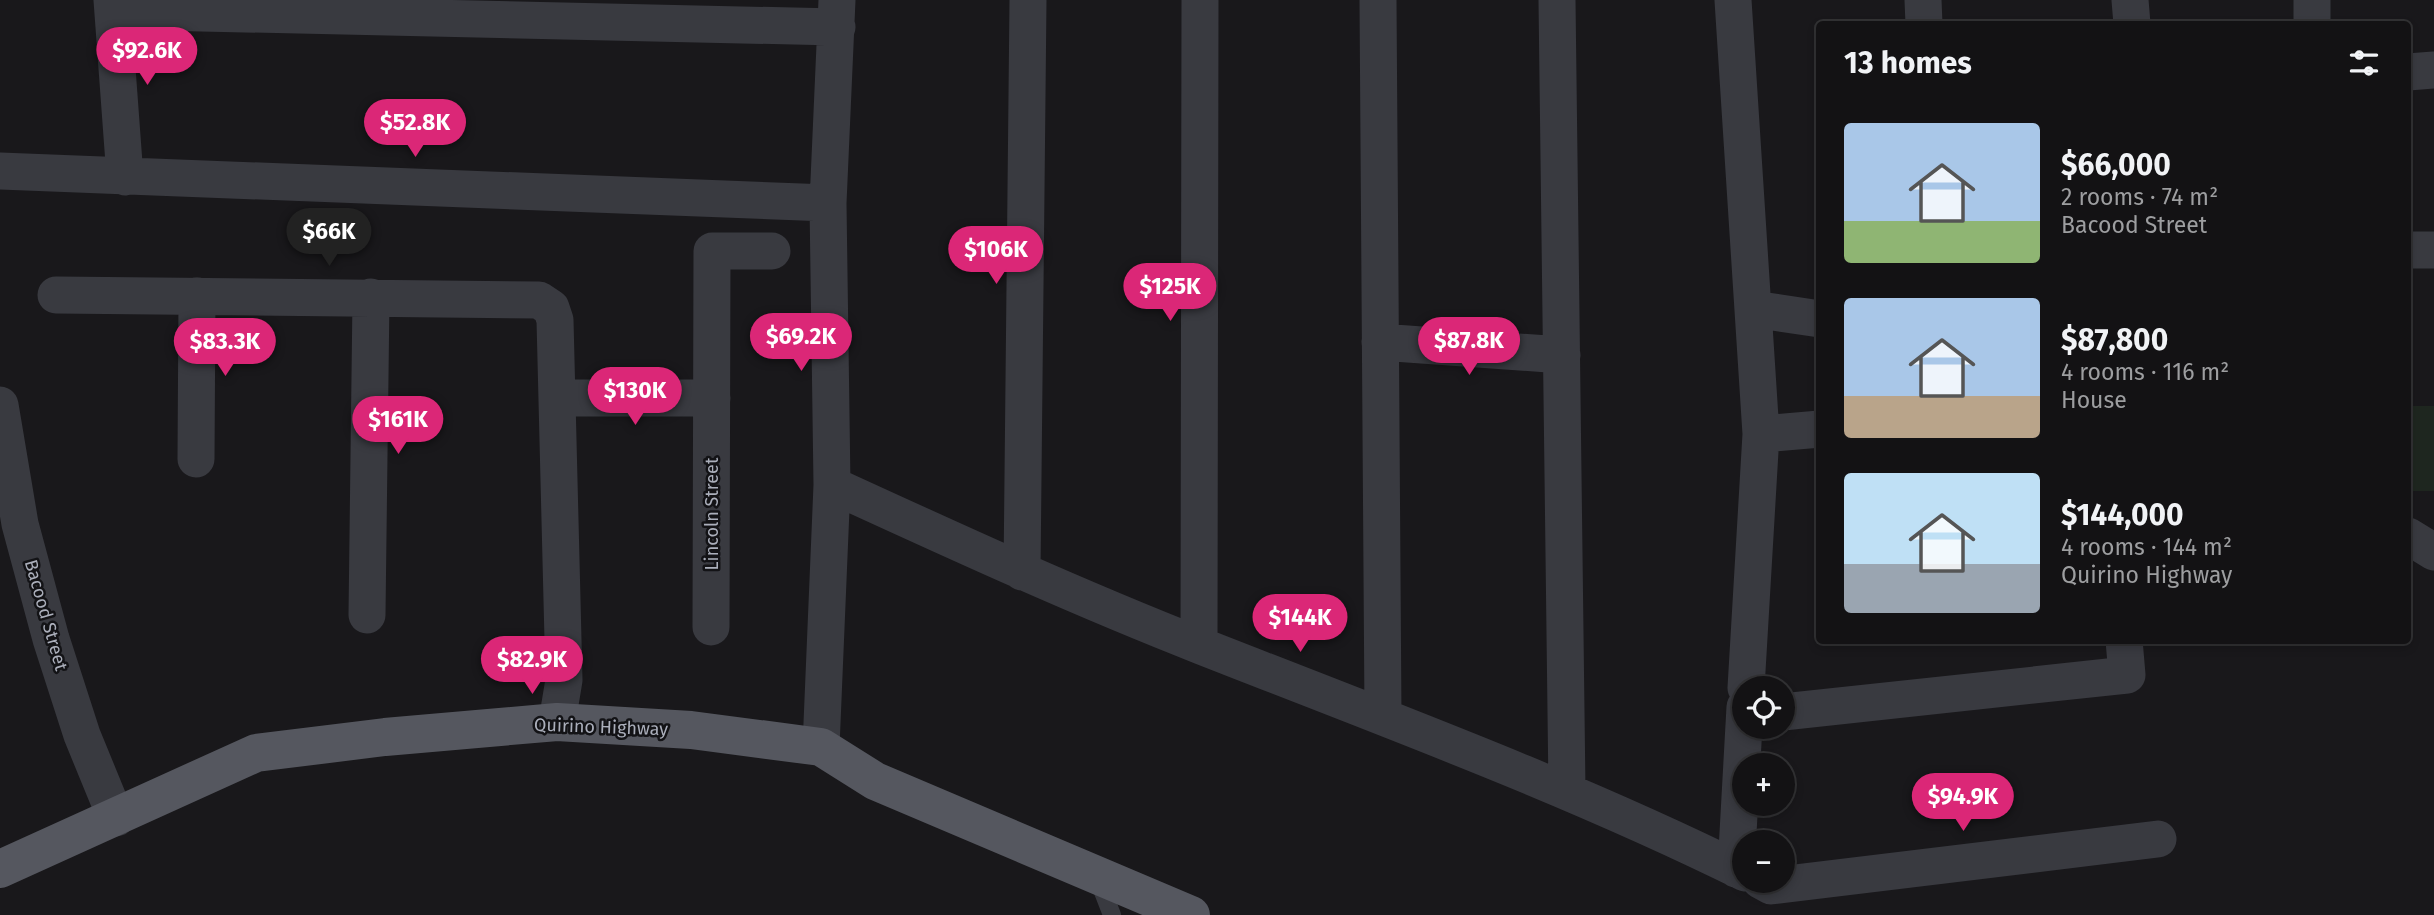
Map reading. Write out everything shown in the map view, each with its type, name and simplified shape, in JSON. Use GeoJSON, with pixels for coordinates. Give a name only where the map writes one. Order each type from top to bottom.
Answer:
{"type":"FeatureCollection","features":[{"type":"Feature","properties":{"kind":"main road","name":"Quirino Highway"},"geometry":{"type":"LineString","coordinates":[[0,869],[257,753],[385,737],[557,722],[691,730],[821,747],[875,781],[1191,915]]}},
{"type":"Feature","properties":{"kind":"street"},"geometry":{"type":"LineString","coordinates":[[1022,572],[1028,0]]}},
{"type":"Feature","properties":{"kind":"street"},"geometry":{"type":"LineString","coordinates":[[1199,646],[1200,0]]}},
{"type":"Feature","properties":{"kind":"street"},"geometry":{"type":"LineString","coordinates":[[1378,0],[1383,716]]}},
{"type":"Feature","properties":{"kind":"street"},"geometry":{"type":"LineString","coordinates":[[1557,0],[1567,791]]}},
{"type":"Feature","properties":{"kind":"street"},"geometry":{"type":"LineString","coordinates":[[1733,0],[1761,434],[1747,676]]}},
{"type":"Feature","properties":{"kind":"street"},"geometry":{"type":"LineString","coordinates":[[1923,0],[1924,21]]}},
{"type":"Feature","properties":{"kind":"street"},"geometry":{"type":"LineString","coordinates":[[2130,0],[2132,21]]}},
{"type":"Feature","properties":{"kind":"street"},"geometry":{"type":"LineString","coordinates":[[2312,0],[2312,21]]}},
{"type":"Feature","properties":{"kind":"street"},"geometry":{"type":"LineString","coordinates":[[125,177],[113,5],[837,13],[828,203],[832,485],[821,747]]}},
{"type":"Feature","properties":{"kind":"street"},"geometry":{"type":"LineString","coordinates":[[2411,72],[2434,71]]}},
{"type":"Feature","properties":{"kind":"street"},"geometry":{"type":"LineString","coordinates":[[0,170],[828,203]]}},
{"type":"Feature","properties":{"kind":"street"},"geometry":{"type":"LineString","coordinates":[[2411,250],[2434,250]]}},
{"type":"Feature","properties":{"kind":"street","name":"Lincoln Street"},"geometry":{"type":"LineString","coordinates":[[712,626],[712,251],[772,251]]}},
{"type":"Feature","properties":{"kind":"street"},"geometry":{"type":"LineString","coordinates":[[56,295],[539,300],[551,309],[555,320],[558,398],[564,680],[557,722]]}},
{"type":"Feature","properties":{"kind":"street"},"geometry":{"type":"LineString","coordinates":[[196,459],[197,296]]}},
{"type":"Feature","properties":{"kind":"street"},"geometry":{"type":"LineString","coordinates":[[367,615],[370,297]]}},
{"type":"Feature","properties":{"kind":"street"},"geometry":{"type":"LineString","coordinates":[[1753,309],[1816,318]]}},
{"type":"Feature","properties":{"kind":"street"},"geometry":{"type":"LineString","coordinates":[[1380,342],[1562,355]]}},
{"type":"Feature","properties":{"kind":"street"},"geometry":{"type":"LineString","coordinates":[[558,398],[712,398]]}},
{"type":"Feature","properties":{"kind":"street","name":"Bacood Street"},"geometry":{"type":"LineString","coordinates":[[0,405],[20,524],[51,639],[82,735],[116,818]]}},
{"type":"Feature","properties":{"kind":"street"},"geometry":{"type":"LineString","coordinates":[[1761,434],[1816,429]]}},
{"type":"Feature","properties":{"kind":"street"},"geometry":{"type":"LineString","coordinates":[[832,485],[1022,572],[1199,646],[1383,716],[1567,791],[1732,867]]}},
{"type":"Feature","properties":{"kind":"street"},"geometry":{"type":"LineString","coordinates":[[2411,538],[2434,552]]}},
{"type":"Feature","properties":{"kind":"street"},"geometry":{"type":"LineString","coordinates":[[1795,711],[2127,675],[2124,644]]}},
{"type":"Feature","properties":{"kind":"street"},"geometry":{"type":"LineString","coordinates":[[1744,739],[1746,830]]}},
{"type":"Feature","properties":{"kind":"street"},"geometry":{"type":"LineString","coordinates":[[1795,883],[2158,839]]}},
{"type":"Feature","properties":{"kind":"lane"},"geometry":{"type":"LineString","coordinates":[[1097,877],[1112,915]]}},
{"type":"Feature","properties":{"kind":"shaded area"},"geometry":{"type":"Polygon","coordinates":[[[2411,406],[2434,406],[2434,491],[2411,491],[2411,406]]]}}]}
